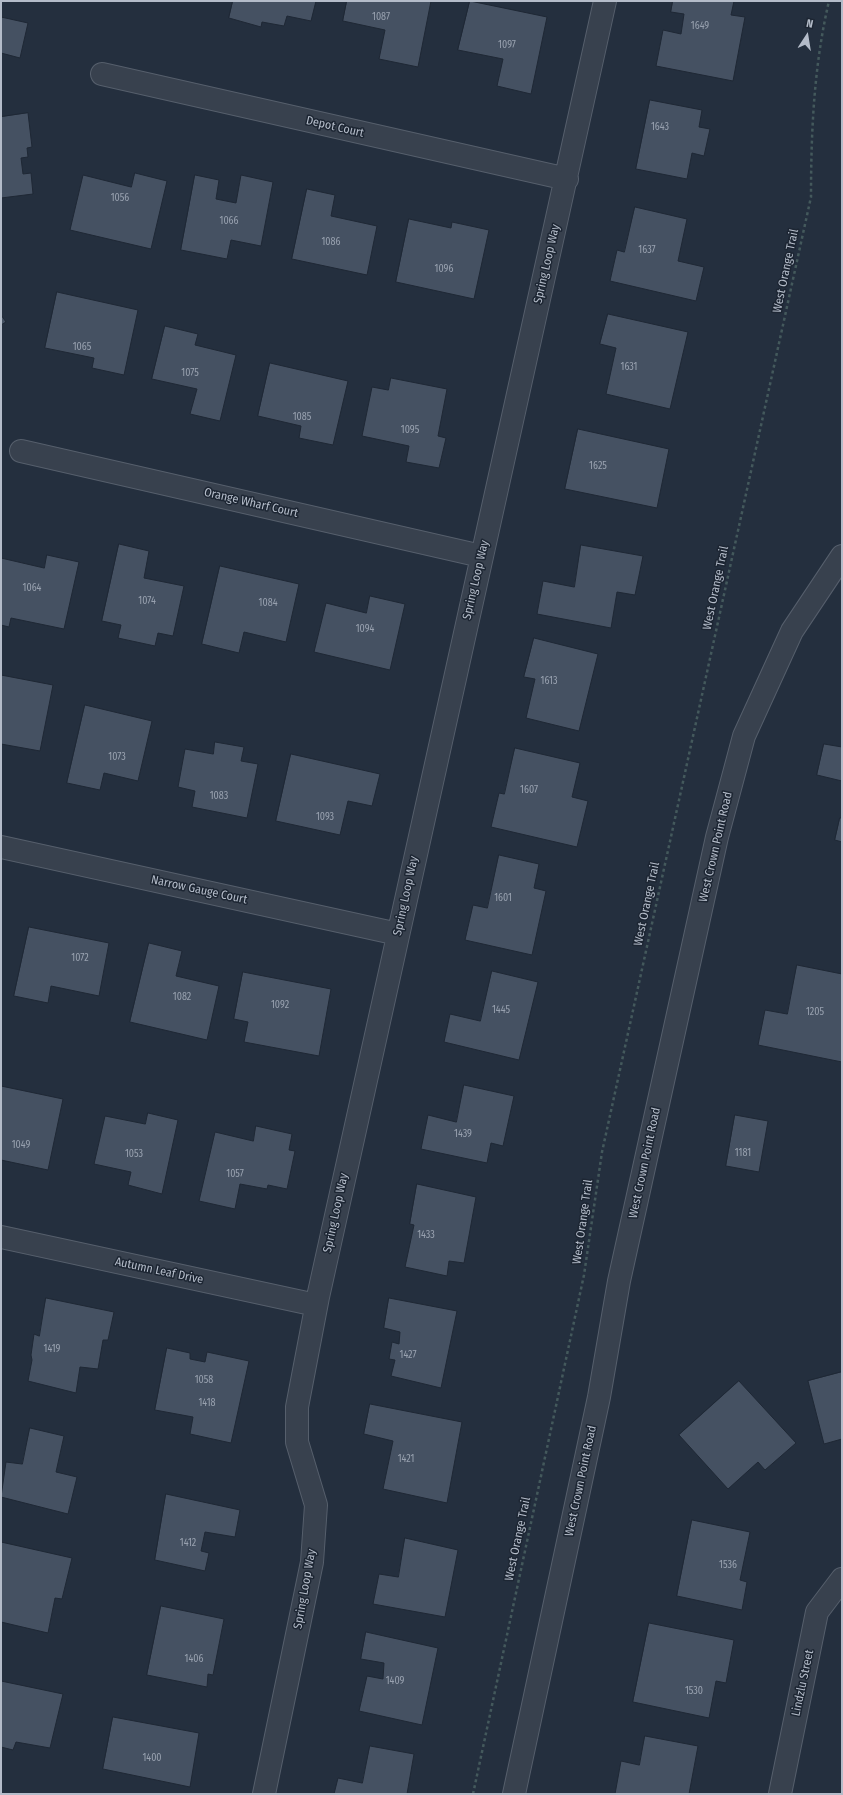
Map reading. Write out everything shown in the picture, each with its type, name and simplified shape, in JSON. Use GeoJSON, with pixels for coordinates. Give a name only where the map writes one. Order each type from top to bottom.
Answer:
{"type":"FeatureCollection","features":[{"type":"Feature","properties":{"kind":"street","name":"Spring Loop Way"},"geometry":{"type":"LineString","coordinates":[[264,1794],[312,1562],[316,1505],[297,1442],[297,1407],[316,1305],[481,556],[567,179],[605,1]]}},
{"type":"Feature","properties":{"kind":"street","name":"Depot Court"},"geometry":{"type":"LineString","coordinates":[[102,74],[567,179]]}},
{"type":"Feature","properties":{"kind":"street","name":"Orange Wharf Court"},"geometry":{"type":"LineString","coordinates":[[21,451],[481,556]]}},
{"type":"Feature","properties":{"kind":"street","name":"West Crown Point Road"},"geometry":{"type":"LineString","coordinates":[[514,1794],[599,1397],[619,1281],[718,830],[744,736],[792,632],[842,556]]}},
{"type":"Feature","properties":{"kind":"street","name":"Narrow Gauge Court"},"geometry":{"type":"LineString","coordinates":[[1,847],[398,934]]}},
{"type":"Feature","properties":{"kind":"street","name":"Autumn Leaf Drive"},"geometry":{"type":"LineString","coordinates":[[1,1237],[316,1305]]}},
{"type":"Feature","properties":{"kind":"street","name":"Lindzlu Street"},"geometry":{"type":"LineString","coordinates":[[780,1794],[817,1612],[842,1579]]}},
{"type":"Feature","properties":{"kind":"path","name":"West Orange Trail"},"geometry":{"type":"LineString","coordinates":[[473,1794],[584,1275],[602,1152],[811,197],[811,139],[825,17],[829,1]]}},
{"type":"Feature","properties":{"kind":"building"},"geometry":{"type":"Polygon","coordinates":[[[233,1],[316,1],[311,21],[287,16],[284,26],[262,22],[261,27],[229,18],[233,1]]]}},
{"type":"Feature","properties":{"kind":"building"},"geometry":{"type":"Polygon","coordinates":[[[347,1],[431,1],[418,67],[379,59],[385,30],[343,21],[347,1]]]}},
{"type":"Feature","properties":{"kind":"building"},"geometry":{"type":"Polygon","coordinates":[[[470,1],[547,17],[531,94],[497,86],[503,59],[458,50],[470,1]]]}},
{"type":"Feature","properties":{"kind":"building"},"geometry":{"type":"Polygon","coordinates":[[[673,1],[734,1],[731,15],[745,17],[733,81],[656,66],[663,30],[681,34],[684,14],[671,12],[673,1]]]}},
{"type":"Feature","properties":{"kind":"building"},"geometry":{"type":"Polygon","coordinates":[[[1,17],[28,23],[20,58],[1,53],[1,17]]]}},
{"type":"Feature","properties":{"kind":"building"},"geometry":{"type":"Polygon","coordinates":[[[650,100],[702,110],[699,127],[710,129],[704,156],[692,153],[687,179],[636,169],[650,100]]]}},
{"type":"Feature","properties":{"kind":"building"},"geometry":{"type":"Polygon","coordinates":[[[28,113],[32,147],[27,148],[28,157],[21,158],[23,174],[31,173],[33,194],[1,198],[1,117],[28,113]]]}},
{"type":"Feature","properties":{"kind":"building"},"geometry":{"type":"Polygon","coordinates":[[[135,173],[167,181],[151,249],[70,230],[83,175],[131,187],[135,173]]]}},
{"type":"Feature","properties":{"kind":"building"},"geometry":{"type":"Polygon","coordinates":[[[195,175],[219,180],[216,199],[236,203],[241,175],[273,182],[261,246],[231,240],[227,259],[181,250],[195,175]]]}},
{"type":"Feature","properties":{"kind":"building"},"geometry":{"type":"Polygon","coordinates":[[[307,189],[335,195],[331,216],[377,226],[367,275],[292,259],[307,189]]]}},
{"type":"Feature","properties":{"kind":"building"},"geometry":{"type":"Polygon","coordinates":[[[635,207],[687,219],[678,261],[704,267],[696,301],[610,281],[617,250],[624,252],[635,207]]]}},
{"type":"Feature","properties":{"kind":"building"},"geometry":{"type":"Polygon","coordinates":[[[409,219],[451,228],[452,222],[489,230],[474,299],[396,282],[409,219]]]}},
{"type":"Feature","properties":{"kind":"building"},"geometry":{"type":"Polygon","coordinates":[[[57,292],[138,310],[124,375],[92,368],[94,358],[45,348],[57,292]]]}},
{"type":"Feature","properties":{"kind":"building"},"geometry":{"type":"Polygon","coordinates":[[[608,314],[688,332],[670,409],[606,394],[616,348],[600,344],[608,314]]]}},
{"type":"Feature","properties":{"kind":"building"},"geometry":{"type":"Polygon","coordinates":[[[1,315],[6,322],[1,325],[1,315]]]}},
{"type":"Feature","properties":{"kind":"building"},"geometry":{"type":"Polygon","coordinates":[[[165,326],[198,334],[195,345],[236,355],[220,421],[190,414],[197,389],[152,379],[165,326]]]}},
{"type":"Feature","properties":{"kind":"building"},"geometry":{"type":"Polygon","coordinates":[[[270,363],[348,381],[333,445],[299,438],[301,426],[258,416],[270,363]]]}},
{"type":"Feature","properties":{"kind":"building"},"geometry":{"type":"Polygon","coordinates":[[[391,378],[447,389],[438,436],[446,438],[439,468],[406,462],[409,446],[362,436],[372,387],[388,390],[391,378]]]}},
{"type":"Feature","properties":{"kind":"building"},"geometry":{"type":"Polygon","coordinates":[[[578,429],[669,449],[657,508],[565,489],[578,429]]]}},
{"type":"Feature","properties":{"kind":"building"},"geometry":{"type":"Polygon","coordinates":[[[119,544],[149,551],[144,578],[184,586],[173,636],[158,633],[155,646],[118,638],[121,625],[102,621],[119,544]]]}},
{"type":"Feature","properties":{"kind":"building"},"geometry":{"type":"Polygon","coordinates":[[[581,545],[643,556],[635,595],[617,592],[611,628],[537,614],[543,581],[574,587],[581,545]]]}},
{"type":"Feature","properties":{"kind":"building"},"geometry":{"type":"Polygon","coordinates":[[[47,555],[79,562],[64,629],[11,618],[9,627],[1,625],[1,558],[44,568],[47,555]]]}},
{"type":"Feature","properties":{"kind":"building"},"geometry":{"type":"Polygon","coordinates":[[[220,566],[299,584],[286,642],[244,632],[239,653],[202,644],[220,566]]]}},
{"type":"Feature","properties":{"kind":"building"},"geometry":{"type":"Polygon","coordinates":[[[370,596],[405,604],[390,670],[314,652],[326,603],[366,613],[370,596]]]}},
{"type":"Feature","properties":{"kind":"building"},"geometry":{"type":"Polygon","coordinates":[[[534,638],[598,654],[579,731],[526,718],[535,679],[524,677],[534,638]]]}},
{"type":"Feature","properties":{"kind":"building"},"geometry":{"type":"Polygon","coordinates":[[[1,675],[53,685],[40,751],[1,744],[1,675]]]}},
{"type":"Feature","properties":{"kind":"building"},"geometry":{"type":"Polygon","coordinates":[[[85,705],[152,721],[138,781],[104,773],[100,790],[67,783],[85,705]]]}},
{"type":"Feature","properties":{"kind":"building"},"geometry":{"type":"Polygon","coordinates":[[[215,742],[244,747],[241,761],[258,764],[247,818],[192,807],[195,791],[178,787],[185,749],[213,754],[215,742]]]}},
{"type":"Feature","properties":{"kind":"building"},"geometry":{"type":"Polygon","coordinates":[[[824,744],[842,747],[842,781],[817,775],[824,744]]]}},
{"type":"Feature","properties":{"kind":"building"},"geometry":{"type":"Polygon","coordinates":[[[515,748],[580,763],[572,797],[588,801],[577,847],[491,827],[499,793],[504,794],[515,748]]]}},
{"type":"Feature","properties":{"kind":"building"},"geometry":{"type":"Polygon","coordinates":[[[291,754],[380,774],[372,806],[348,801],[340,835],[276,821],[291,754]]]}},
{"type":"Feature","properties":{"kind":"building"},"geometry":{"type":"Polygon","coordinates":[[[840,818],[842,818],[842,842],[835,840],[840,818]]]}},
{"type":"Feature","properties":{"kind":"building"},"geometry":{"type":"Polygon","coordinates":[[[499,855],[539,864],[534,888],[546,891],[532,955],[465,940],[473,905],[487,908],[499,855]]]}},
{"type":"Feature","properties":{"kind":"building"},"geometry":{"type":"Polygon","coordinates":[[[29,927],[109,943],[99,996],[51,986],[48,1003],[14,996],[29,927]]]}},
{"type":"Feature","properties":{"kind":"building"},"geometry":{"type":"Polygon","coordinates":[[[149,943],[182,951],[176,976],[219,986],[207,1040],[130,1022],[149,943]]]}},
{"type":"Feature","properties":{"kind":"building"},"geometry":{"type":"Polygon","coordinates":[[[797,965],[842,974],[842,1062],[758,1045],[765,1010],[787,1014],[797,965]]]}},
{"type":"Feature","properties":{"kind":"building"},"geometry":{"type":"Polygon","coordinates":[[[492,971],[538,982],[519,1060],[444,1042],[450,1014],[480,1021],[492,971]]]}},
{"type":"Feature","properties":{"kind":"building"},"geometry":{"type":"Polygon","coordinates":[[[243,972],[331,989],[319,1056],[244,1042],[248,1022],[234,1019],[243,972]]]}},
{"type":"Feature","properties":{"kind":"building"},"geometry":{"type":"Polygon","coordinates":[[[464,1085],[514,1096],[503,1146],[491,1143],[487,1163],[421,1149],[428,1115],[456,1122],[464,1085]]]}},
{"type":"Feature","properties":{"kind":"building"},"geometry":{"type":"Polygon","coordinates":[[[1,1086],[63,1099],[48,1170],[1,1160],[1,1086]]]}},
{"type":"Feature","properties":{"kind":"building"},"geometry":{"type":"Polygon","coordinates":[[[148,1113],[178,1120],[162,1194],[128,1185],[131,1172],[94,1164],[105,1116],[145,1124],[148,1113]]]}},
{"type":"Feature","properties":{"kind":"building"},"geometry":{"type":"Polygon","coordinates":[[[735,1115],[768,1121],[759,1172],[726,1166],[735,1115]]]}},
{"type":"Feature","properties":{"kind":"building"},"geometry":{"type":"Polygon","coordinates":[[[256,1126],[292,1134],[289,1150],[295,1151],[287,1189],[268,1185],[267,1189],[240,1184],[235,1209],[199,1201],[215,1132],[253,1141],[256,1126]]]}},
{"type":"Feature","properties":{"kind":"building"},"geometry":{"type":"Polygon","coordinates":[[[417,1184],[476,1197],[464,1263],[449,1261],[447,1276],[405,1267],[414,1225],[410,1224],[417,1184]]]}},
{"type":"Feature","properties":{"kind":"building"},"geometry":{"type":"Polygon","coordinates":[[[46,1298],[114,1312],[108,1340],[103,1340],[98,1369],[80,1367],[76,1393],[28,1381],[32,1360],[31,1355],[34,1334],[39,1336],[46,1298]]]}},
{"type":"Feature","properties":{"kind":"building"},"geometry":{"type":"Polygon","coordinates":[[[389,1298],[457,1311],[441,1388],[391,1376],[395,1360],[389,1359],[392,1342],[399,1344],[400,1332],[384,1328],[389,1298]]]}},
{"type":"Feature","properties":{"kind":"building"},"geometry":{"type":"Polygon","coordinates":[[[167,1348],[190,1353],[190,1359],[205,1362],[207,1352],[249,1361],[231,1443],[190,1434],[193,1417],[155,1410],[167,1348]]]}},
{"type":"Feature","properties":{"kind":"building"},"geometry":{"type":"Polygon","coordinates":[[[842,1372],[842,1439],[824,1444],[808,1381],[842,1372]]]}},
{"type":"Feature","properties":{"kind":"building"},"geometry":{"type":"Polygon","coordinates":[[[739,1381],[796,1443],[765,1470],[758,1462],[728,1489],[679,1435],[739,1381]]]}},
{"type":"Feature","properties":{"kind":"building"},"geometry":{"type":"Polygon","coordinates":[[[370,1404],[462,1422],[447,1503],[383,1489],[393,1441],[364,1434],[370,1404]]]}},
{"type":"Feature","properties":{"kind":"building"},"geometry":{"type":"Polygon","coordinates":[[[30,1428],[64,1436],[56,1472],[77,1477],[68,1514],[1,1497],[6,1462],[22,1464],[30,1428]]]}},
{"type":"Feature","properties":{"kind":"building"},"geometry":{"type":"Polygon","coordinates":[[[166,1494],[240,1510],[235,1537],[205,1532],[201,1551],[209,1553],[205,1571],[155,1560],[166,1494]]]}},
{"type":"Feature","properties":{"kind":"building"},"geometry":{"type":"Polygon","coordinates":[[[692,1520],[750,1532],[740,1580],[747,1582],[742,1610],[677,1596],[692,1520]]]}},
{"type":"Feature","properties":{"kind":"building"},"geometry":{"type":"Polygon","coordinates":[[[405,1538],[458,1550],[445,1617],[373,1604],[379,1574],[398,1577],[405,1538]]]}},
{"type":"Feature","properties":{"kind":"building"},"geometry":{"type":"Polygon","coordinates":[[[1,1542],[72,1558],[62,1599],[55,1598],[48,1633],[1,1622],[1,1542]]]}},
{"type":"Feature","properties":{"kind":"building"},"geometry":{"type":"Polygon","coordinates":[[[161,1606],[224,1619],[213,1675],[208,1674],[207,1687],[147,1675],[161,1606]]]}},
{"type":"Feature","properties":{"kind":"building"},"geometry":{"type":"Polygon","coordinates":[[[649,1623],[734,1640],[726,1683],[716,1681],[709,1718],[633,1702],[649,1623]]]}},
{"type":"Feature","properties":{"kind":"building"},"geometry":{"type":"Polygon","coordinates":[[[366,1632],[438,1648],[422,1725],[359,1711],[367,1676],[383,1679],[384,1663],[361,1659],[366,1632]]]}},
{"type":"Feature","properties":{"kind":"building"},"geometry":{"type":"Polygon","coordinates":[[[1,1681],[63,1694],[50,1748],[16,1742],[13,1750],[1,1747],[1,1681]]]}},
{"type":"Feature","properties":{"kind":"building"},"geometry":{"type":"Polygon","coordinates":[[[113,1717],[199,1733],[190,1787],[103,1769],[113,1717]]]}},
{"type":"Feature","properties":{"kind":"building"},"geometry":{"type":"Polygon","coordinates":[[[645,1736],[698,1746],[689,1794],[615,1794],[621,1761],[639,1765],[645,1736]]]}},
{"type":"Feature","properties":{"kind":"building"},"geometry":{"type":"Polygon","coordinates":[[[370,1746],[414,1754],[407,1794],[334,1794],[338,1778],[362,1783],[370,1746]]]}}]}
